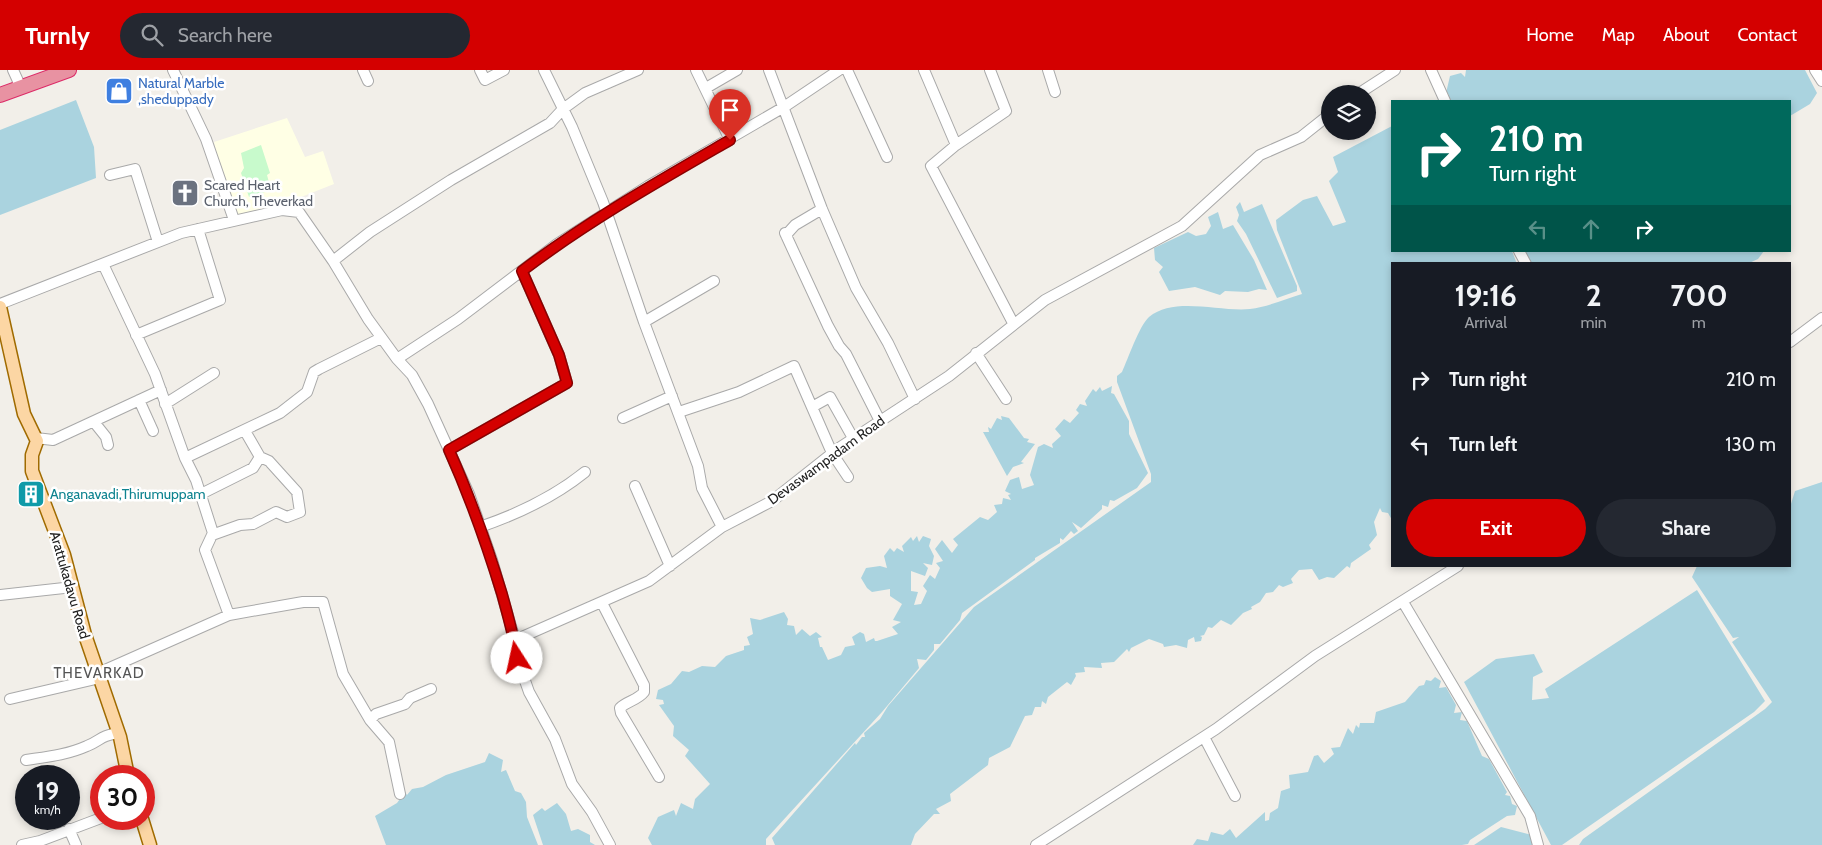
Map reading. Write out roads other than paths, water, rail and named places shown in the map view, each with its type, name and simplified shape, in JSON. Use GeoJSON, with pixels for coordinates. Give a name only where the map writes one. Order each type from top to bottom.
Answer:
{"type":"FeatureCollection","features":[{"type":"Feature","properties":{"kind":"highway"},"geometry":{"type":"LineString","coordinates":[[0,95],[69,70]]}},
{"type":"Feature","properties":{"kind":"main road"},"geometry":{"type":"LineString","coordinates":[[0,306],[24,414],[36,438]]}},
{"type":"Feature","properties":{"kind":"main road","name":"Arattukadavu Road"},"geometry":{"type":"LineString","coordinates":[[36,438],[37,441],[32,455],[32,471],[64,555],[85,635],[118,733],[125,765]]}},
{"type":"Feature","properties":{"kind":"main road"},"geometry":{"type":"LineString","coordinates":[[145,830],[150,845]]}},
{"type":"Feature","properties":{"kind":"street"},"geometry":{"type":"LineString","coordinates":[[13,70],[18,81],[17,89]]}},
{"type":"Feature","properties":{"kind":"street"},"geometry":{"type":"LineString","coordinates":[[172,70],[206,138],[234,220]]}},
{"type":"Feature","properties":{"kind":"street"},"geometry":{"type":"LineString","coordinates":[[363,70],[368,81]]}},
{"type":"Feature","properties":{"kind":"street"},"geometry":{"type":"LineString","coordinates":[[480,70],[485,80],[504,70]]}},
{"type":"Feature","properties":{"kind":"street"},"geometry":{"type":"LineString","coordinates":[[544,70],[589,166],[607,212],[644,322],[698,466],[702,488],[722,526]]}},
{"type":"Feature","properties":{"kind":"street"},"geometry":{"type":"LineString","coordinates":[[333,260],[370,232],[451,180],[550,123],[563,109],[585,93],[638,70]]}},
{"type":"Feature","properties":{"kind":"street"},"geometry":{"type":"LineString","coordinates":[[696,70],[730,140]]}},
{"type":"Feature","properties":{"kind":"street"},"geometry":{"type":"LineString","coordinates":[[706,88],[737,70]]}},
{"type":"Feature","properties":{"kind":"street"},"geometry":{"type":"LineString","coordinates":[[769,70],[822,209],[856,288],[888,343],[915,399]]}},
{"type":"Feature","properties":{"kind":"street"},"geometry":{"type":"LineString","coordinates":[[397,360],[458,319],[557,244],[648,186],[784,108],[839,70]]}},
{"type":"Feature","properties":{"kind":"street"},"geometry":{"type":"LineString","coordinates":[[847,70],[887,156]]}},
{"type":"Feature","properties":{"kind":"street"},"geometry":{"type":"LineString","coordinates":[[924,70],[956,145]]}},
{"type":"Feature","properties":{"kind":"street"},"geometry":{"type":"LineString","coordinates":[[990,70],[1006,111],[956,145],[931,166],[1013,323]]}},
{"type":"Feature","properties":{"kind":"street"},"geometry":{"type":"LineString","coordinates":[[1048,70],[1055,92]]}},
{"type":"Feature","properties":{"kind":"street"},"geometry":{"type":"LineString","coordinates":[[1372,85],[1395,70]]}},
{"type":"Feature","properties":{"kind":"street"},"geometry":{"type":"LineString","coordinates":[[1431,70],[1445,100]]}},
{"type":"Feature","properties":{"kind":"street"},"geometry":{"type":"LineString","coordinates":[[1815,70],[1822,81]]}},
{"type":"Feature","properties":{"kind":"street","name":"Devaswampadam Road"},"geometry":{"type":"LineString","coordinates":[[515,640],[649,581],[722,526],[772,501],[853,438],[949,376],[1013,323],[1045,300],[1182,226],[1260,155],[1301,136],[1321,121]]}},
{"type":"Feature","properties":{"kind":"street"},"geometry":{"type":"LineString","coordinates":[[110,175],[135,169],[158,242]]}},
{"type":"Feature","properties":{"kind":"street"},"geometry":{"type":"LineString","coordinates":[[822,209],[795,225],[786,234],[828,326],[839,346],[846,354],[880,421]]}},
{"type":"Feature","properties":{"kind":"street"},"geometry":{"type":"LineString","coordinates":[[0,306],[158,242],[198,229],[282,210],[299,212],[333,260],[381,338],[397,360],[412,375],[449,450],[469,494],[480,527],[515,640],[517,658],[529,692],[555,739],[572,784],[592,812],[610,845]]}},
{"type":"Feature","properties":{"kind":"street"},"geometry":{"type":"LineString","coordinates":[[136,335],[220,300],[198,229]]}},
{"type":"Feature","properties":{"kind":"street"},"geometry":{"type":"LineString","coordinates":[[102,264],[161,390],[201,494],[213,533],[205,550],[229,615]]}},
{"type":"Feature","properties":{"kind":"street"},"geometry":{"type":"LineString","coordinates":[[449,450],[567,383],[559,355],[522,271]]}},
{"type":"Feature","properties":{"kind":"street"},"geometry":{"type":"LineString","coordinates":[[644,322],[714,281]]}},
{"type":"Feature","properties":{"kind":"street"},"geometry":{"type":"LineString","coordinates":[[1791,341],[1822,318]]}},
{"type":"Feature","properties":{"kind":"street"},"geometry":{"type":"LineString","coordinates":[[186,458],[280,413],[307,392],[314,372],[381,338]]}},
{"type":"Feature","properties":{"kind":"street"},"geometry":{"type":"LineString","coordinates":[[976,353],[1006,398]]}},
{"type":"Feature","properties":{"kind":"street"},"geometry":{"type":"LineString","coordinates":[[679,412],[739,392],[794,366],[832,453],[848,477]]}},
{"type":"Feature","properties":{"kind":"street"},"geometry":{"type":"LineString","coordinates":[[166,404],[214,373]]}},
{"type":"Feature","properties":{"kind":"street"},"geometry":{"type":"LineString","coordinates":[[36,438],[53,440],[161,390]]}},
{"type":"Feature","properties":{"kind":"street"},"geometry":{"type":"LineString","coordinates":[[623,418],[672,396]]}},
{"type":"Feature","properties":{"kind":"street"},"geometry":{"type":"LineString","coordinates":[[812,407],[830,397],[853,438]]}},
{"type":"Feature","properties":{"kind":"street"},"geometry":{"type":"LineString","coordinates":[[139,400],[153,431]]}},
{"type":"Feature","properties":{"kind":"street"},"geometry":{"type":"LineString","coordinates":[[94,422],[106,437],[108,445]]}},
{"type":"Feature","properties":{"kind":"street"},"geometry":{"type":"LineString","coordinates":[[212,535],[240,525],[253,524],[276,512],[287,517],[300,512],[297,492],[269,461],[260,457],[244,431]]}},
{"type":"Feature","properties":{"kind":"street"},"geometry":{"type":"LineString","coordinates":[[201,494],[253,468],[260,457]]}},
{"type":"Feature","properties":{"kind":"street"},"geometry":{"type":"LineString","coordinates":[[480,527],[512,516],[534,505],[567,487],[586,472]]}},
{"type":"Feature","properties":{"kind":"street"},"geometry":{"type":"LineString","coordinates":[[635,486],[670,566]]}},
{"type":"Feature","properties":{"kind":"street"},"geometry":{"type":"LineString","coordinates":[[1036,845],[1204,737],[1315,656],[1456,567]]}},
{"type":"Feature","properties":{"kind":"street"},"geometry":{"type":"LineString","coordinates":[[0,595],[73,587]]}},
{"type":"Feature","properties":{"kind":"street"},"geometry":{"type":"LineString","coordinates":[[10,700],[99,675],[229,615],[303,602],[323,602],[343,674],[370,720],[389,742],[400,794]]}},
{"type":"Feature","properties":{"kind":"street"},"geometry":{"type":"LineString","coordinates":[[1403,602],[1530,816],[1538,845]]}},
{"type":"Feature","properties":{"kind":"street"},"geometry":{"type":"LineString","coordinates":[[602,603],[644,686],[644,692],[640,697],[620,708],[621,714],[659,777]]}},
{"type":"Feature","properties":{"kind":"street"},"geometry":{"type":"LineString","coordinates":[[370,720],[376,714],[404,704],[410,698],[431,689]]}},
{"type":"Feature","properties":{"kind":"street"},"geometry":{"type":"LineString","coordinates":[[26,760],[56,756],[88,746],[102,736],[118,733]]}},
{"type":"Feature","properties":{"kind":"street"},"geometry":{"type":"LineString","coordinates":[[1204,737],[1235,796]]}},
{"type":"Feature","properties":{"kind":"street"},"geometry":{"type":"LineString","coordinates":[[22,845],[66,830]]}},
{"type":"Feature","properties":{"kind":"street"},"geometry":{"type":"LineString","coordinates":[[69,830],[76,845]]}},
{"type":"Feature","properties":{"kind":"water"},"geometry":{"type":"Polygon","coordinates":[[[1466,70],[1805,70],[1817,93],[1810,104],[1791,115],[1791,100],[1448,100],[1446,96],[1449,95],[1446,93],[1450,76],[1461,73],[1465,77],[1466,70]]]}},
{"type":"Feature","properties":{"kind":"water"},"geometry":{"type":"Polygon","coordinates":[[[76,100],[94,147],[96,178],[0,215],[0,130],[76,100]]]}},
{"type":"Feature","properties":{"kind":"water"},"geometry":{"type":"Polygon","coordinates":[[[1391,127],[1391,252],[1512,252],[1516,262],[1391,262],[1391,518],[1388,513],[1382,512],[1380,508],[1374,522],[1377,535],[1369,545],[1371,549],[1351,563],[1350,568],[1347,566],[1334,578],[1327,577],[1319,580],[1312,569],[1299,570],[1291,579],[1293,583],[1283,587],[1279,585],[1273,592],[1266,593],[1260,602],[1251,607],[1252,609],[1243,613],[1231,625],[1221,620],[1212,628],[1208,627],[1204,635],[1200,636],[1202,637],[1201,641],[1195,642],[1194,637],[1188,640],[1187,648],[1176,645],[1164,647],[1163,644],[1149,639],[1131,648],[1129,652],[1127,649],[1114,662],[1101,663],[1102,668],[1084,667],[1085,672],[1075,673],[1076,676],[1071,685],[1067,682],[1048,697],[1046,704],[1042,701],[1041,707],[1035,707],[1032,715],[1025,716],[1010,747],[989,758],[988,765],[950,794],[951,801],[936,809],[940,814],[934,814],[915,834],[911,845],[775,845],[772,838],[855,743],[856,745],[862,737],[865,737],[864,733],[880,719],[888,706],[974,607],[1151,482],[1151,474],[1117,382],[1117,376],[1122,372],[1145,321],[1159,311],[1171,307],[1197,306],[1250,309],[1302,294],[1277,230],[1276,220],[1303,200],[1317,196],[1333,226],[1346,222],[1329,181],[1338,172],[1333,157],[1365,140],[1376,140],[1376,134],[1391,127]]]}},
{"type":"Feature","properties":{"kind":"water"},"geometry":{"type":"Polygon","coordinates":[[[1240,202],[1244,212],[1262,204],[1297,286],[1297,291],[1277,298],[1246,234],[1237,221],[1239,215],[1236,207],[1240,202]]]}},
{"type":"Feature","properties":{"kind":"water"},"geometry":{"type":"Polygon","coordinates":[[[1218,212],[1223,229],[1233,225],[1254,260],[1267,290],[1259,289],[1248,292],[1225,291],[1220,295],[1195,287],[1169,291],[1159,272],[1163,267],[1155,260],[1154,248],[1188,232],[1196,236],[1206,234],[1211,226],[1208,217],[1218,212]]]}},
{"type":"Feature","properties":{"kind":"water"},"geometry":{"type":"Polygon","coordinates":[[[1525,252],[1763,252],[1758,259],[1751,262],[1530,262],[1525,252]]]}},
{"type":"Feature","properties":{"kind":"water"},"geometry":{"type":"Polygon","coordinates":[[[1112,386],[1111,393],[1114,394],[1129,421],[1129,434],[1148,473],[1137,488],[1114,501],[1110,500],[1108,507],[1102,505],[1102,509],[1081,528],[1072,522],[1078,531],[1074,534],[1071,531],[1063,540],[1060,538],[1060,543],[1035,558],[1035,560],[962,613],[960,620],[940,644],[934,644],[934,650],[926,660],[917,659],[919,668],[882,712],[766,839],[766,845],[652,845],[648,838],[658,817],[674,810],[676,816],[681,803],[693,809],[695,799],[710,784],[685,756],[689,750],[673,736],[674,726],[659,705],[664,704],[663,700],[656,699],[658,690],[671,684],[682,671],[689,672],[702,666],[715,667],[726,656],[744,650],[744,646],[750,645],[747,637],[753,634],[750,618],[760,620],[784,612],[788,619],[787,625],[794,626],[796,635],[802,629],[810,636],[816,632],[822,637],[818,638],[820,647],[822,647],[828,660],[841,655],[845,647],[855,645],[852,637],[860,632],[864,634],[866,642],[874,638],[877,641],[898,634],[892,627],[901,622],[893,620],[902,604],[890,596],[890,589],[872,592],[867,588],[861,578],[866,568],[880,566],[887,568],[884,556],[890,548],[894,552],[897,548],[904,552],[902,546],[911,537],[913,541],[917,536],[919,542],[923,536],[931,539],[929,546],[934,556],[932,565],[923,563],[928,568],[925,576],[911,571],[911,591],[918,592],[914,605],[921,604],[927,591],[923,586],[930,575],[935,579],[940,568],[936,563],[943,561],[935,549],[942,540],[952,553],[958,545],[953,539],[980,517],[988,520],[997,512],[994,505],[1002,504],[1003,498],[1011,500],[1008,495],[1011,494],[1005,491],[1010,480],[1019,477],[1022,489],[1034,485],[1030,475],[1038,447],[1044,444],[1053,448],[1052,444],[1061,436],[1055,429],[1064,419],[1070,423],[1079,413],[1076,410],[1080,404],[1087,406],[1085,401],[1093,389],[1096,392],[1100,387],[1102,391],[1112,386]]]}},
{"type":"Feature","properties":{"kind":"water"},"geometry":{"type":"Polygon","coordinates":[[[1001,416],[1009,418],[1024,438],[1029,439],[1027,442],[1035,444],[1021,462],[1024,463],[1013,467],[1007,476],[983,432],[989,432],[988,427],[991,429],[997,418],[1002,420],[1001,416]]]}},
{"type":"Feature","properties":{"kind":"water"},"geometry":{"type":"Polygon","coordinates":[[[1822,482],[1822,845],[1579,845],[1583,839],[1765,709],[1772,702],[1732,642],[1739,637],[1733,638],[1692,577],[1697,567],[1791,567],[1791,504],[1795,491],[1822,482]]]}},
{"type":"Feature","properties":{"kind":"water"},"geometry":{"type":"Polygon","coordinates":[[[1697,590],[1765,701],[1754,712],[1562,845],[1551,845],[1464,682],[1496,659],[1534,654],[1543,672],[1533,677],[1532,700],[1549,698],[1545,689],[1697,590]]]}},
{"type":"Feature","properties":{"kind":"water"},"geometry":{"type":"Polygon","coordinates":[[[1435,677],[1441,681],[1439,688],[1446,687],[1456,705],[1454,713],[1462,712],[1460,720],[1467,721],[1482,756],[1489,759],[1507,792],[1505,795],[1510,796],[1512,804],[1517,806],[1515,815],[1507,816],[1470,840],[1468,844],[1462,845],[1193,845],[1197,839],[1208,841],[1211,832],[1223,835],[1230,829],[1236,838],[1265,812],[1265,821],[1269,820],[1270,813],[1278,808],[1281,791],[1290,788],[1289,775],[1308,772],[1314,756],[1318,755],[1324,763],[1334,754],[1331,748],[1340,747],[1348,728],[1353,734],[1356,725],[1359,728],[1360,723],[1374,723],[1376,712],[1405,702],[1419,686],[1424,685],[1426,680],[1431,681],[1435,677]]]}},
{"type":"Feature","properties":{"kind":"water"},"geometry":{"type":"Polygon","coordinates":[[[489,753],[503,760],[501,772],[506,770],[515,791],[521,793],[526,802],[527,817],[538,845],[386,845],[375,816],[397,803],[405,792],[407,795],[412,789],[423,787],[446,775],[485,762],[489,753]]]}},
{"type":"Feature","properties":{"kind":"water"},"geometry":{"type":"Polygon","coordinates":[[[557,803],[566,814],[571,831],[578,829],[590,835],[590,842],[595,845],[543,845],[533,815],[542,808],[545,811],[557,803]]]}},
{"type":"Feature","properties":{"kind":"water"},"geometry":{"type":"Polygon","coordinates":[[[1501,827],[1532,835],[1533,845],[1474,845],[1501,827]]]}},
{"type":"Feature","properties":{"kind":"place","name":"Natural Marble ,sheduppady"},"geometry":{"type":"Point","coordinates":[119,91]}},
{"type":"Feature","properties":{"kind":"place","name":"Scared Heart Church, Theverkad"},"geometry":{"type":"Point","coordinates":[185,193]}},
{"type":"Feature","properties":{"kind":"place","name":"Anganavadi,Thirumuppam"},"geometry":{"type":"Point","coordinates":[31,494]}},
{"type":"Feature","properties":{"kind":"district","name":"THEVARKAD"},"geometry":{"type":"Point","coordinates":[99,673]}}]}
